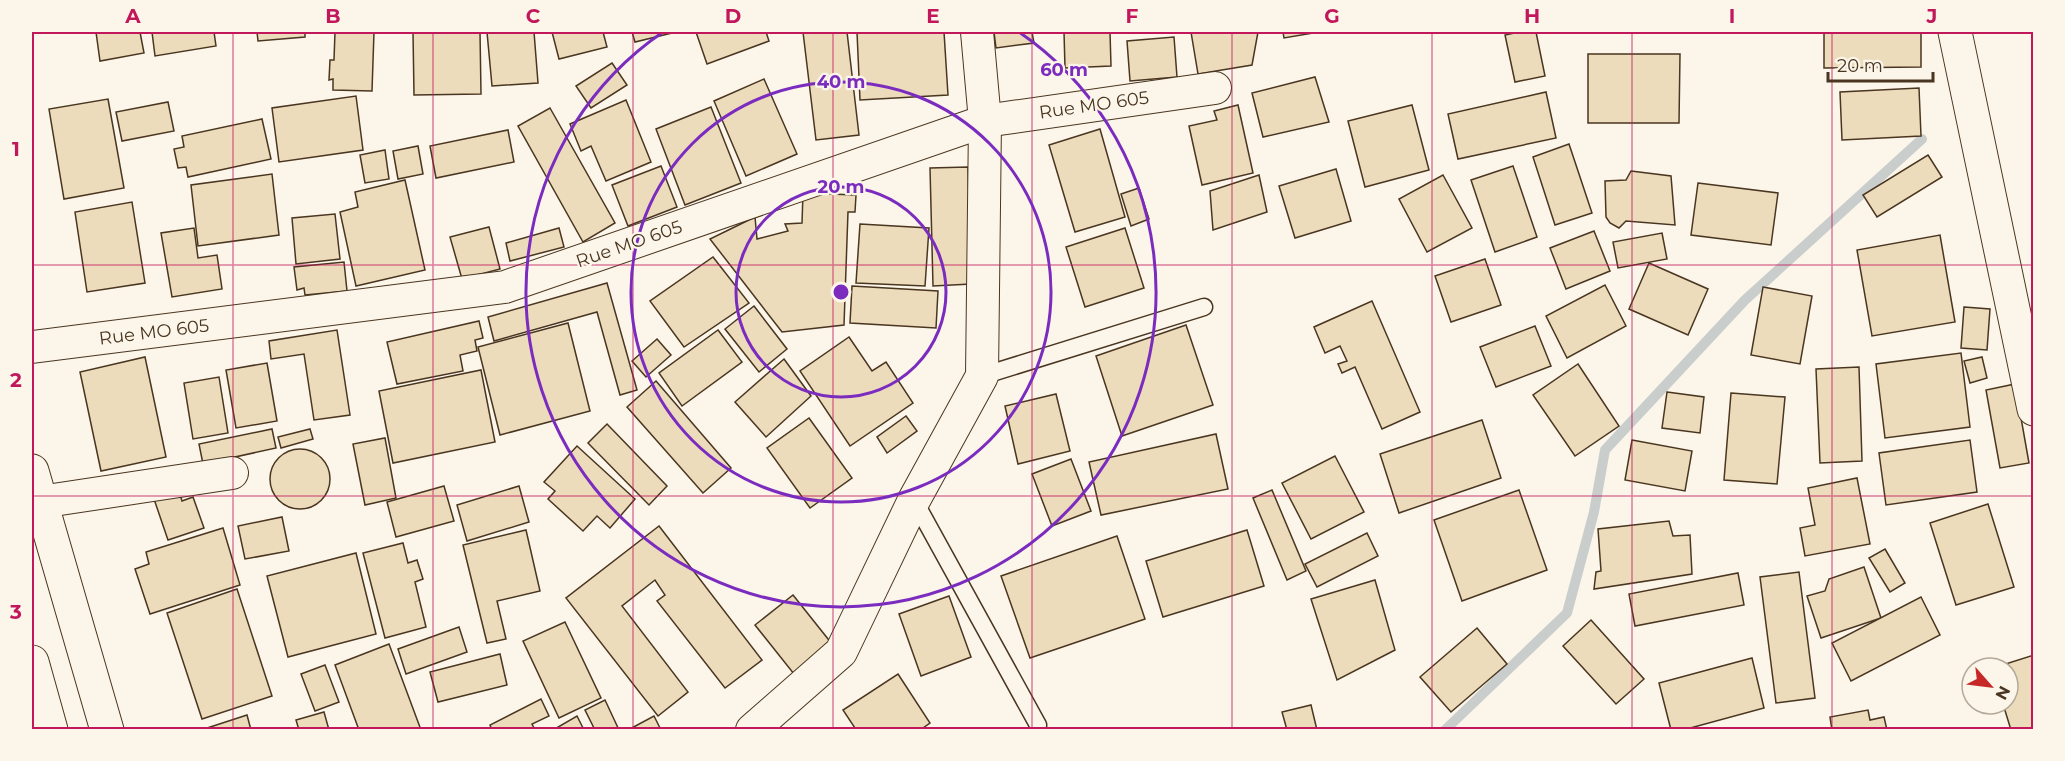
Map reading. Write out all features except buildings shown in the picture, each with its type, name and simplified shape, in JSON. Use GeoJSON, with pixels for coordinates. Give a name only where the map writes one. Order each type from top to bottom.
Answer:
{"type":"FeatureCollection","features":[{"type":"Feature","properties":{"kind":"main road"},"geometry":{"type":"LineString","coordinates":[[1955,32],[2034,409]]}},
{"type":"Feature","properties":{"kind":"main road"},"geometry":{"type":"LineString","coordinates":[[32,471],[107,729]]}},
{"type":"Feature","properties":{"kind":"main road"},"geometry":{"type":"LineString","coordinates":[[32,662],[51,729]]}},
{"type":"Feature","properties":{"kind":"street"},"geometry":{"type":"LineString","coordinates":[[752,729],[841,652],[914,500],[982,376],[985,120],[977,32]]}},
{"type":"Feature","properties":{"kind":"street","name":"Rue MO 605"},"geometry":{"type":"LineString","coordinates":[[32,347],[505,287],[985,120],[1215,88]]}},
{"type":"Feature","properties":{"kind":"street"},"geometry":{"type":"LineString","coordinates":[[40,502],[232,473]]}},
{"type":"Feature","properties":{"kind":"lane"},"geometry":{"type":"LineString","coordinates":[[982,376],[1204,306]]}},
{"type":"Feature","properties":{"kind":"lane"},"geometry":{"type":"LineString","coordinates":[[914,500],[1038,725]]}},
{"type":"Feature","properties":{"kind":"waterway"},"geometry":{"type":"LineString","coordinates":[[1445,730],[1567,613],[1594,512],[1605,450],[1745,300],[1922,139]]}}]}
